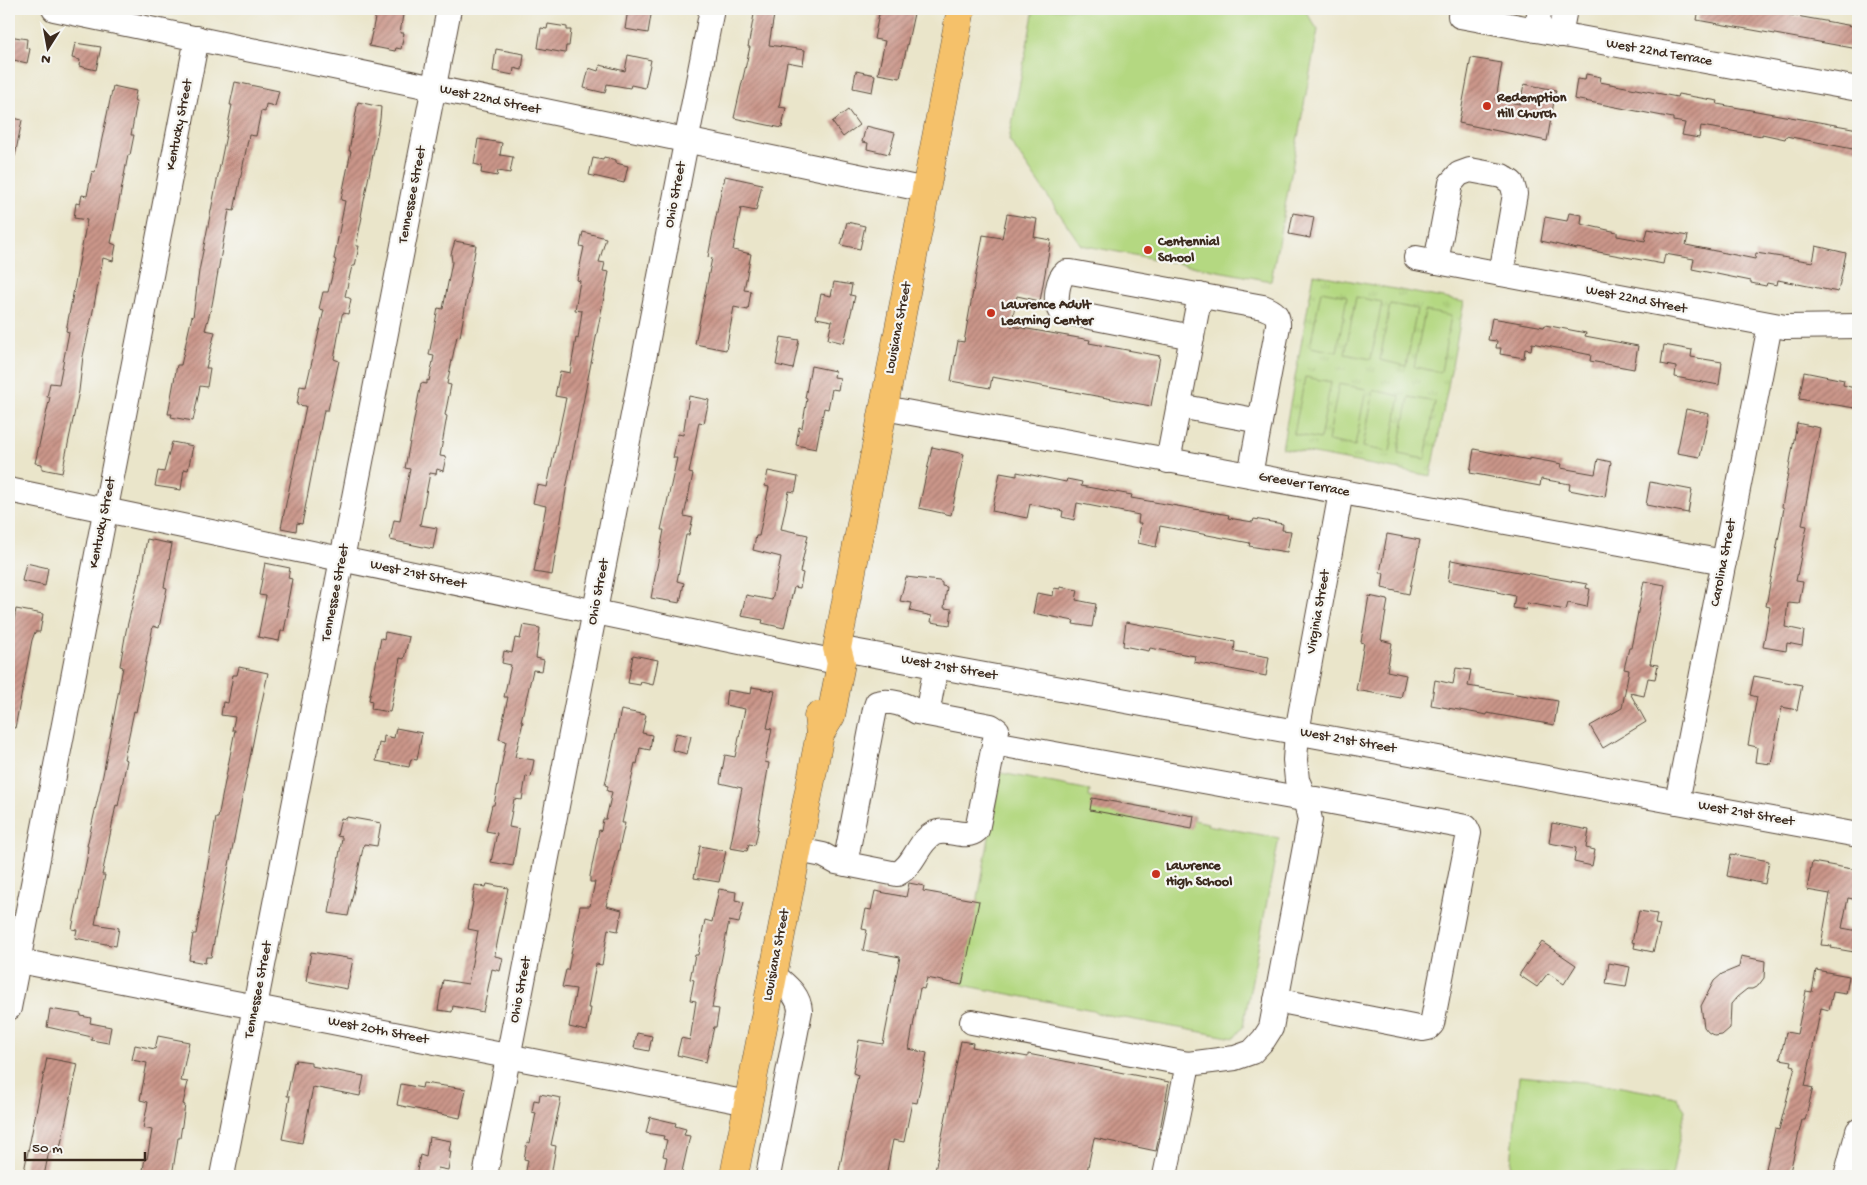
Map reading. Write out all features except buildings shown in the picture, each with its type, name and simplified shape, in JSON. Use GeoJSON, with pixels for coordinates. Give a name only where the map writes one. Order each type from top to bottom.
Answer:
{"type":"FeatureCollection","features":[{"type":"Feature","properties":{"kind":"main road","name":"Louisiana Street"},"geometry":{"type":"LineString","coordinates":[[734,1176],[820,734],[831,716],[841,662],[832,654],[884,408],[961,9]]}},
{"type":"Feature","properties":{"kind":"street","name":"West 22nd Street"},"geometry":{"type":"LineString","coordinates":[[54,9],[926,190]]}},
{"type":"Feature","properties":{"kind":"street","name":"Tennessee Street"},"geometry":{"type":"LineString","coordinates":[[222,1176],[449,9]]}},
{"type":"Feature","properties":{"kind":"street","name":"Ohio Street"},"geometry":{"type":"LineString","coordinates":[[485,1176],[712,9]]}},
{"type":"Feature","properties":{"kind":"street"},"geometry":{"type":"LineString","coordinates":[[1560,35],[1564,9]]}},
{"type":"Feature","properties":{"kind":"street","name":"West 22nd Terrace"},"geometry":{"type":"LineString","coordinates":[[1460,16],[1538,20],[1560,35],[1858,89]]}},
{"type":"Feature","properties":{"kind":"street","name":"Kentucky Street"},"geometry":{"type":"LineString","coordinates":[[9,1008],[13,960],[105,510],[197,38]]}},
{"type":"Feature","properties":{"kind":"street","name":"West 22nd Street"},"geometry":{"type":"LineString","coordinates":[[1500,274],[1516,194],[1512,183],[1502,176],[1470,170],[1459,174],[1451,183],[1426,260],[1785,328],[1858,326]]}},
{"type":"Feature","properties":{"kind":"street"},"geometry":{"type":"LineString","coordinates":[[1192,337],[1060,312],[1056,303],[1060,278],[1066,272],[1071,272],[1262,307],[1271,310],[1276,315],[1278,326],[1250,475]]}},
{"type":"Feature","properties":{"kind":"street"},"geometry":{"type":"LineString","coordinates":[[1168,461],[1200,295]]}},
{"type":"Feature","properties":{"kind":"street","name":"Carolina Street"},"geometry":{"type":"LineString","coordinates":[[1677,802],[1770,325]]}},
{"type":"Feature","properties":{"kind":"street"},"geometry":{"type":"LineString","coordinates":[[1179,406],[1260,421]]}},
{"type":"Feature","properties":{"kind":"street","name":"Greever Terrace"},"geometry":{"type":"LineString","coordinates":[[884,408],[1724,562]]}},
{"type":"Feature","properties":{"kind":"street","name":"West 21st Street"},"geometry":{"type":"LineString","coordinates":[[9,490],[595,612],[832,654],[936,666],[1858,835]]}},
{"type":"Feature","properties":{"kind":"street","name":"Virginia Street"},"geometry":{"type":"LineString","coordinates":[[972,1022],[1188,1064],[1235,1058],[1252,1052],[1264,1039],[1271,1028],[1310,820],[1305,798],[1297,780],[1295,760],[1297,732],[1341,492]]}},
{"type":"Feature","properties":{"kind":"street"},"geometry":{"type":"LineString","coordinates":[[922,713],[936,666]]}},
{"type":"Feature","properties":{"kind":"street"},"geometry":{"type":"LineString","coordinates":[[798,850],[823,854],[836,862],[845,864],[885,872],[897,874],[906,870],[926,841],[936,833],[942,830],[973,834],[977,830],[997,730],[991,726],[922,713],[908,706],[883,701],[878,703],[875,709],[845,864]]}},
{"type":"Feature","properties":{"kind":"street"},"geometry":{"type":"LineString","coordinates":[[994,743],[1466,827],[1469,833],[1432,1024],[1428,1028],[1422,1029],[1276,1000]]}},
{"type":"Feature","properties":{"kind":"street","name":"West 20th Street"},"geometry":{"type":"LineString","coordinates":[[13,960],[748,1103]]}},
{"type":"Feature","properties":{"kind":"street"},"geometry":{"type":"LineString","coordinates":[[768,1176],[800,1012],[799,1002],[794,993],[773,974]]}},
{"type":"Feature","properties":{"kind":"street"},"geometry":{"type":"LineString","coordinates":[[1165,1176],[1188,1064]]}},
{"type":"Feature","properties":{"kind":"street"},"geometry":{"type":"LineString","coordinates":[[1846,1176],[1858,1131]]}},
{"type":"Feature","properties":{"kind":"green space"},"geometry":{"type":"Polygon","coordinates":[[[1034,9],[1304,9],[1318,30],[1271,281],[1081,245],[1009,140],[1034,9]]]}},
{"type":"Feature","properties":{"kind":"green space"},"geometry":{"type":"Polygon","coordinates":[[[1314,274],[1464,302],[1431,476],[1282,448],[1314,274]]]}},
{"type":"Feature","properties":{"kind":"green space"},"geometry":{"type":"Polygon","coordinates":[[[1321,291],[1347,296],[1337,352],[1310,347],[1321,291]]]}},
{"type":"Feature","properties":{"kind":"green space"},"geometry":{"type":"Polygon","coordinates":[[[1356,297],[1382,302],[1371,359],[1345,354],[1356,297]]]}},
{"type":"Feature","properties":{"kind":"green space"},"geometry":{"type":"Polygon","coordinates":[[[1390,304],[1417,309],[1406,366],[1380,360],[1390,304]]]}},
{"type":"Feature","properties":{"kind":"green space"},"geometry":{"type":"Polygon","coordinates":[[[1425,311],[1451,316],[1441,372],[1414,367],[1425,311]]]}},
{"type":"Feature","properties":{"kind":"green space"},"geometry":{"type":"Polygon","coordinates":[[[1305,377],[1331,382],[1320,439],[1294,434],[1305,377]]]}},
{"type":"Feature","properties":{"kind":"green space"},"geometry":{"type":"Polygon","coordinates":[[[1339,384],[1366,389],[1355,446],[1328,441],[1339,384]]]}},
{"type":"Feature","properties":{"kind":"green space"},"geometry":{"type":"Polygon","coordinates":[[[1374,390],[1400,396],[1390,452],[1363,447],[1374,390]]]}},
{"type":"Feature","properties":{"kind":"green space"},"geometry":{"type":"Polygon","coordinates":[[[1409,397],[1435,402],[1425,459],[1398,454],[1409,397]]]}},
{"type":"Feature","properties":{"kind":"green space"},"geometry":{"type":"Polygon","coordinates":[[[1001,773],[1090,790],[1089,797],[1194,816],[1194,820],[1208,823],[1207,825],[1279,838],[1243,1027],[1234,1038],[1097,1013],[1093,1010],[962,985],[1001,773]]]}},
{"type":"Feature","properties":{"kind":"green space"},"geometry":{"type":"Polygon","coordinates":[[[1519,1076],[1605,1084],[1676,1097],[1685,1110],[1672,1176],[1510,1176],[1519,1076]]]}},
{"type":"Feature","properties":{"kind":"place","name":"Redemption Hill Church"},"geometry":{"type":"Point","coordinates":[1487,106]}},
{"type":"Feature","properties":{"kind":"place","name":"Centennial School"},"geometry":{"type":"Point","coordinates":[1148,250]}},
{"type":"Feature","properties":{"kind":"place","name":"Lawrence Adult Learning Center"},"geometry":{"type":"Point","coordinates":[991,313]}},
{"type":"Feature","properties":{"kind":"place","name":"Lawrence High School"},"geometry":{"type":"Point","coordinates":[1156,874]}}]}
